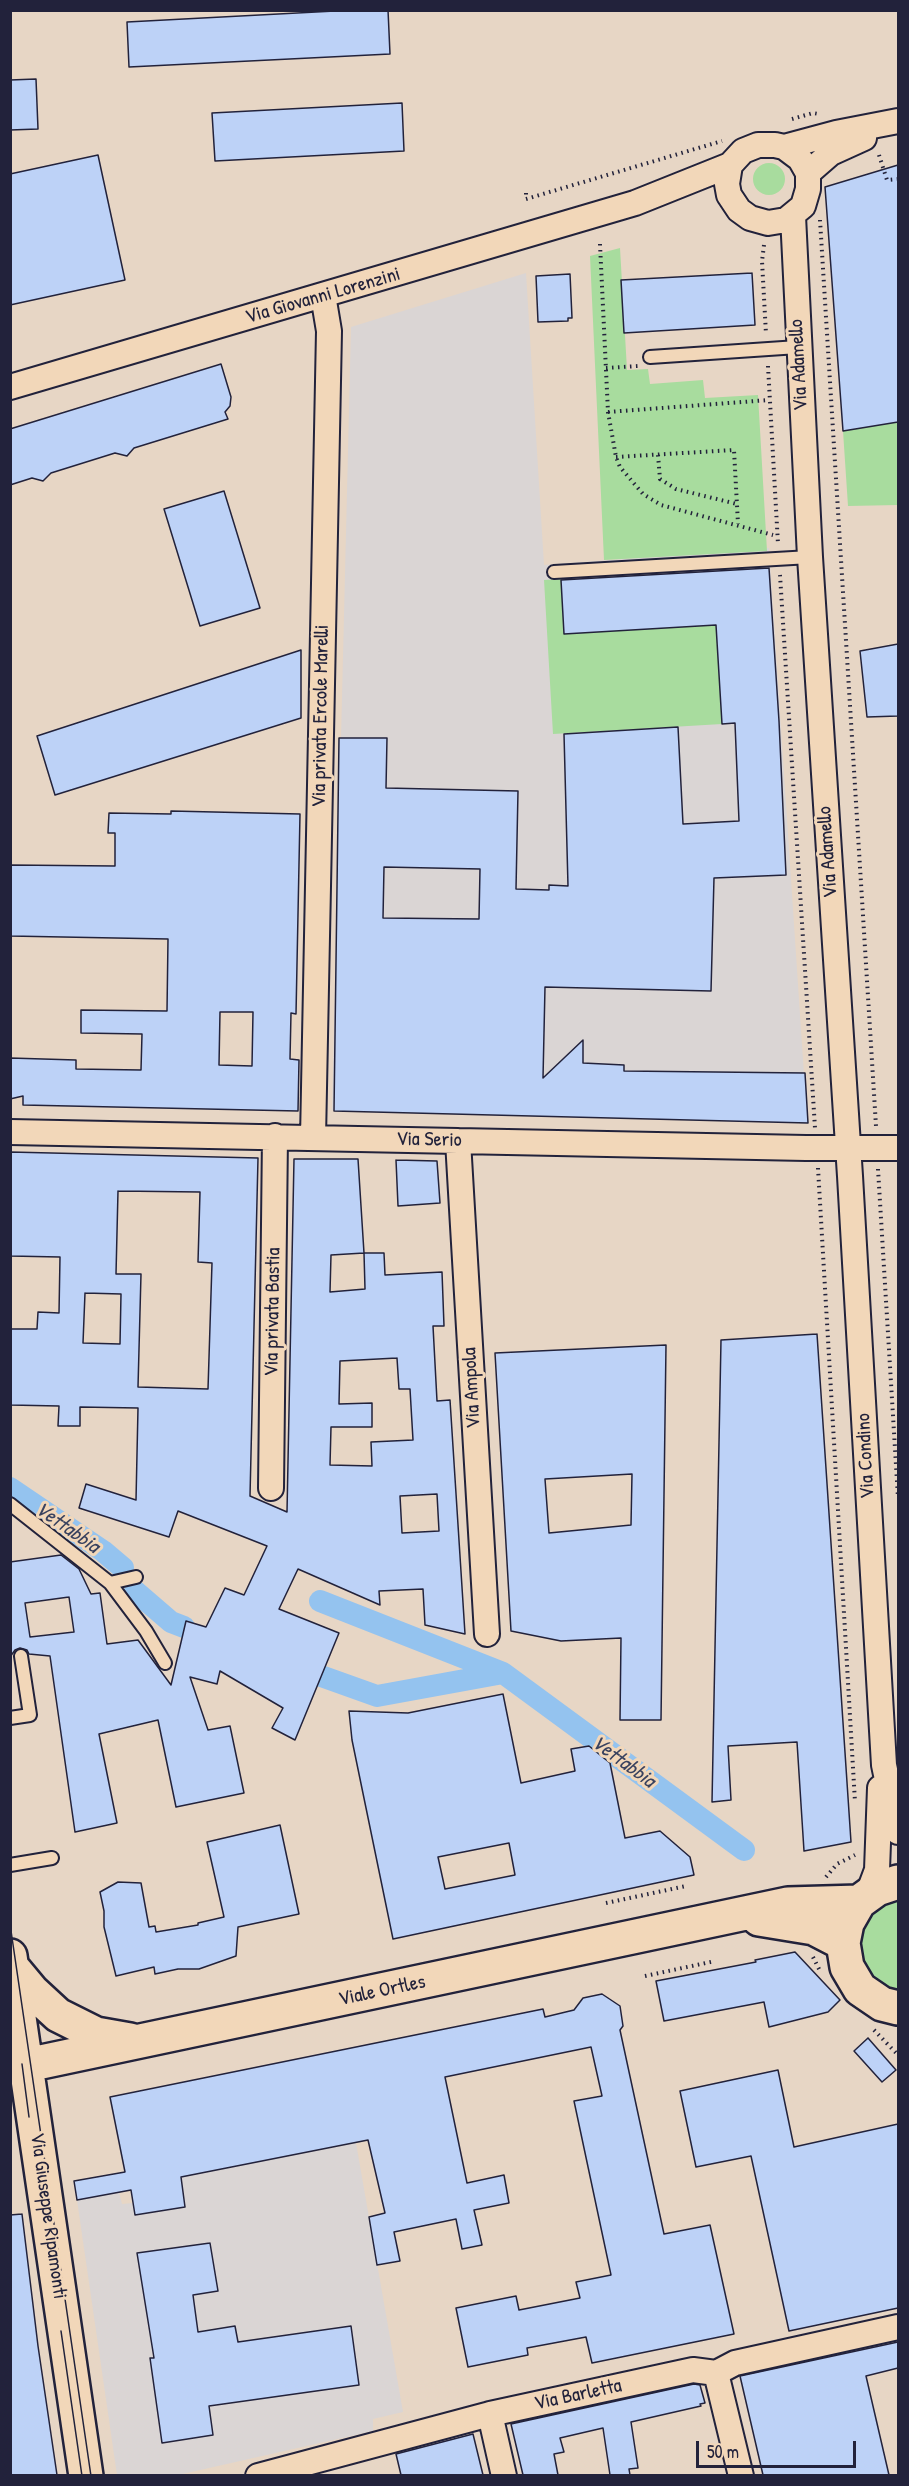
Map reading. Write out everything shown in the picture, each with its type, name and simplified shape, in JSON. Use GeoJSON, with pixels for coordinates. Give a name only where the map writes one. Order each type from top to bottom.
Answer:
{"type":"FeatureCollection","features":[{"type":"Feature","properties":{"kind":"street","name":"Via Giovanni Lorenzini"},"geometry":{"type":"LineString","coordinates":[[10,387],[635,203],[730,165],[739,154],[753,147],[776,145],[784,147],[836,133],[898,123]]}},
{"type":"Feature","properties":{"kind":"street","name":"Via Giovanni Lorenzini"},"geometry":{"type":"LineString","coordinates":[[808,173],[841,147],[898,123]]}},
{"type":"Feature","properties":{"kind":"street"},"geometry":{"type":"LineString","coordinates":[[766,234],[781,221],[793,216],[803,206],[807,197],[808,173],[800,159],[784,147]]}},
{"type":"Feature","properties":{"kind":"street"},"geometry":{"type":"LineString","coordinates":[[730,165],[727,184],[733,203],[744,214],[756,221],[795,282]]}},
{"type":"Feature","properties":{"kind":"street","name":"Via Giovanni Lorenzini"},"geometry":{"type":"LineString","coordinates":[[635,203],[694,193],[729,195]]}},
{"type":"Feature","properties":{"kind":"street"},"geometry":{"type":"LineString","coordinates":[[793,216],[795,282]]}},
{"type":"Feature","properties":{"kind":"street","name":"Via Adamello"},"geometry":{"type":"LineString","coordinates":[[795,282],[847,1147]]}},
{"type":"Feature","properties":{"kind":"street","name":"Via privata Ercole Marelli"},"geometry":{"type":"LineString","coordinates":[[313,1138],[329,331],[323,296]]}},
{"type":"Feature","properties":{"kind":"street","name":"Via Serio"},"geometry":{"type":"LineString","coordinates":[[10,1132],[275,1136],[458,1142],[898,1148]]}},
{"type":"Feature","properties":{"kind":"street","name":"Via privata Bastia"},"geometry":{"type":"LineString","coordinates":[[271,1488],[275,1136]]}},
{"type":"Feature","properties":{"kind":"street","name":"Via Ampola"},"geometry":{"type":"LineString","coordinates":[[458,1142],[487,1634]]}},
{"type":"Feature","properties":{"kind":"street","name":"Via Condino"},"geometry":{"type":"LineString","coordinates":[[847,1147],[884,1765],[898,1832]]}},
{"type":"Feature","properties":{"kind":"street","name":"Via Condino"},"geometry":{"type":"LineString","coordinates":[[864,1898],[877,1870],[879,1797],[884,1765]]}},
{"type":"Feature","properties":{"kind":"street","name":"Viale Ortles"},"geometry":{"type":"LineString","coordinates":[[23,2084],[144,2041],[788,1904],[864,1898],[886,1884],[898,1882]]}},
{"type":"Feature","properties":{"kind":"street"},"geometry":{"type":"LineString","coordinates":[[864,1898],[847,1923],[843,1943],[847,1967],[854,1981],[867,1995],[896,2010]]}},
{"type":"Feature","properties":{"kind":"street","name":"Viale Ortles"},"geometry":{"type":"LineString","coordinates":[[737,1916],[813,1928],[843,1943]]}},
{"type":"Feature","properties":{"kind":"street"},"geometry":{"type":"LineString","coordinates":[[11,1961],[45,2004],[77,2026],[114,2038],[144,2041]]}},
{"type":"Feature","properties":{"kind":"street","name":"Via Giuseppe Ripamonti"},"geometry":{"type":"LineString","coordinates":[[11,1961],[23,2084],[86,2475]]}},
{"type":"Feature","properties":{"kind":"street","name":"Via Barletta"},"geometry":{"type":"LineString","coordinates":[[258,2475],[490,2414],[693,2370],[716,2373],[735,2363],[898,2327]]}},
{"type":"Feature","properties":{"kind":"street"},"geometry":{"type":"LineString","coordinates":[[716,2373],[741,2475]]}},
{"type":"Feature","properties":{"kind":"street"},"geometry":{"type":"LineString","coordinates":[[490,2414],[504,2475]]}},
{"type":"Feature","properties":{"kind":"lane"},"geometry":{"type":"LineString","coordinates":[[650,357],[798,347]]}},
{"type":"Feature","properties":{"kind":"lane"},"geometry":{"type":"LineString","coordinates":[[554,572],[810,557]]}},
{"type":"Feature","properties":{"kind":"lane"},"geometry":{"type":"LineString","coordinates":[[10,1504],[110,1583],[146,1631],[165,1663]]}},
{"type":"Feature","properties":{"kind":"lane"},"geometry":{"type":"LineString","coordinates":[[110,1583],[136,1577]]}},
{"type":"Feature","properties":{"kind":"lane"},"geometry":{"type":"LineString","coordinates":[[10,1718],[30,1715],[21,1656]]}},
{"type":"Feature","properties":{"kind":"lane"},"geometry":{"type":"LineString","coordinates":[[10,1864],[52,1858]]}},
{"type":"Feature","properties":{"kind":"path"},"geometry":{"type":"LineString","coordinates":[[526,193],[526,199],[691,150]]}},
{"type":"Feature","properties":{"kind":"path"},"geometry":{"type":"LineString","coordinates":[[879,155],[887,180],[898,179]]}},
{"type":"Feature","properties":{"kind":"path"},"geometry":{"type":"LineString","coordinates":[[820,226],[876,1127]]}},
{"type":"Feature","properties":{"kind":"path"},"geometry":{"type":"LineString","coordinates":[[766,234],[762,261],[769,400],[815,1126]]}},
{"type":"Feature","properties":{"kind":"path"},"geometry":{"type":"LineString","coordinates":[[600,244],[608,412],[615,458],[636,487],[661,505],[773,535]]}},
{"type":"Feature","properties":{"kind":"path"},"geometry":{"type":"LineString","coordinates":[[606,368],[649,365],[650,357]]}},
{"type":"Feature","properties":{"kind":"path"},"geometry":{"type":"LineString","coordinates":[[608,412],[769,400]]}},
{"type":"Feature","properties":{"kind":"path"},"geometry":{"type":"LineString","coordinates":[[615,458],[734,450],[738,524]]}},
{"type":"Feature","properties":{"kind":"path"},"geometry":{"type":"LineString","coordinates":[[658,455],[660,479],[676,489],[737,504]]}},
{"type":"Feature","properties":{"kind":"path"},"geometry":{"type":"LineString","coordinates":[[878,1166],[898,1498]]}},
{"type":"Feature","properties":{"kind":"path"},"geometry":{"type":"LineString","coordinates":[[818,1167],[855,1810]]}},
{"type":"Feature","properties":{"kind":"path"},"geometry":{"type":"LineString","coordinates":[[824,1880],[837,1863],[858,1854],[857,1845]]}},
{"type":"Feature","properties":{"kind":"path"},"geometry":{"type":"LineString","coordinates":[[606,1903],[686,1886]]}},
{"type":"Feature","properties":{"kind":"path"},"geometry":{"type":"LineString","coordinates":[[645,1976],[715,1961]]}},
{"type":"Feature","properties":{"kind":"shaded area"},"geometry":{"type":"Polygon","coordinates":[[[526,273],[544,565],[769,548],[807,1120],[332,1110],[351,327],[526,273]]]}},
{"type":"Feature","properties":{"kind":"shaded area"},"geometry":{"type":"Polygon","coordinates":[[[356,2143],[403,2412],[373,2419],[373,2431],[178,2475],[117,2475],[77,2200],[119,2192],[122,2204],[133,2203],[135,2215],[185,2207],[181,2177],[356,2143]]]}},
{"type":"Feature","properties":{"kind":"green space"},"geometry":{"type":"Polygon","coordinates":[[[769,163],[780,168],[785,179],[780,190],[769,195],[758,190],[753,179],[758,168],[769,163]]]}},
{"type":"Feature","properties":{"kind":"green space"},"geometry":{"type":"Polygon","coordinates":[[[620,248],[627,370],[648,369],[650,384],[703,380],[705,398],[758,395],[767,551],[604,560],[590,256],[620,248]]]}},
{"type":"Feature","properties":{"kind":"green space"},"geometry":{"type":"Polygon","coordinates":[[[898,422],[898,505],[848,506],[843,431],[898,422]]]}},
{"type":"Feature","properties":{"kind":"green space"},"geometry":{"type":"Polygon","coordinates":[[[561,579],[564,634],[716,625],[722,724],[553,734],[544,580],[561,579]]]}},
{"type":"Feature","properties":{"kind":"green space"},"geometry":{"type":"Polygon","coordinates":[[[898,1895],[898,1995],[871,1981],[860,1963],[857,1943],[861,1924],[873,1907],[898,1895]]]}},
{"type":"Feature","properties":{"kind":"building"},"geometry":{"type":"Polygon","coordinates":[[[388,10],[390,54],[129,67],[127,22],[388,10]]]}},
{"type":"Feature","properties":{"kind":"building"},"geometry":{"type":"Polygon","coordinates":[[[36,79],[38,129],[10,130],[10,80],[36,79]]]}},
{"type":"Feature","properties":{"kind":"building"},"geometry":{"type":"Polygon","coordinates":[[[402,103],[404,151],[215,161],[212,113],[402,103]]]}},
{"type":"Feature","properties":{"kind":"building"},"geometry":{"type":"Polygon","coordinates":[[[98,155],[125,280],[10,305],[10,174],[98,155]]]}},
{"type":"Feature","properties":{"kind":"building"},"geometry":{"type":"Polygon","coordinates":[[[898,165],[898,422],[843,431],[825,187],[898,165]]]}},
{"type":"Feature","properties":{"kind":"building"},"geometry":{"type":"Polygon","coordinates":[[[752,273],[755,325],[624,333],[621,280],[752,273]]]}},
{"type":"Feature","properties":{"kind":"building"},"geometry":{"type":"Polygon","coordinates":[[[570,274],[572,318],[568,318],[568,321],[538,322],[536,276],[570,274]]]}},
{"type":"Feature","properties":{"kind":"building"},"geometry":{"type":"Polygon","coordinates":[[[221,364],[231,397],[230,406],[225,412],[228,419],[134,448],[127,456],[115,453],[51,473],[43,481],[32,478],[10,485],[10,429],[221,364]]]}},
{"type":"Feature","properties":{"kind":"building"},"geometry":{"type":"Polygon","coordinates":[[[224,491],[260,608],[200,626],[164,509],[224,491]]]}},
{"type":"Feature","properties":{"kind":"building"},"geometry":{"type":"Polygon","coordinates":[[[769,568],[786,875],[714,878],[711,991],[545,987],[543,1078],[583,1040],[583,1063],[624,1065],[624,1071],[805,1073],[808,1123],[334,1111],[339,738],[387,738],[386,788],[518,791],[516,889],[549,890],[549,885],[568,886],[564,734],[678,727],[683,824],[739,821],[735,723],[722,724],[716,625],[564,634],[561,580],[769,568]],[[384,867],[383,918],[479,919],[480,869],[384,867]]]}},
{"type":"Feature","properties":{"kind":"building"},"geometry":{"type":"Polygon","coordinates":[[[898,644],[898,716],[867,717],[860,651],[898,644]]]}},
{"type":"Feature","properties":{"kind":"building"},"geometry":{"type":"Polygon","coordinates":[[[301,650],[301,718],[55,795],[37,736],[301,650]]]}},
{"type":"Feature","properties":{"kind":"building"},"geometry":{"type":"Polygon","coordinates":[[[171,811],[300,814],[296,1014],[291,1013],[290,1059],[299,1060],[298,1111],[23,1105],[23,1096],[10,1099],[10,1058],[76,1060],[76,1069],[141,1070],[142,1034],[81,1033],[81,1010],[167,1011],[168,939],[10,936],[10,865],[115,866],[115,833],[108,833],[109,813],[171,814],[171,811]],[[220,1012],[219,1065],[252,1066],[253,1012],[220,1012]]]}},
{"type":"Feature","properties":{"kind":"building"},"geometry":{"type":"Polygon","coordinates":[[[10,1152],[258,1158],[250,1496],[287,1512],[294,1159],[358,1159],[364,1253],[384,1253],[385,1275],[442,1272],[444,1326],[433,1326],[437,1401],[450,1400],[465,1634],[425,1625],[423,1589],[379,1591],[380,1605],[298,1569],[279,1609],[339,1633],[295,1740],[272,1728],[283,1708],[220,1671],[217,1684],[190,1677],[208,1730],[230,1726],[244,1793],[176,1807],[158,1720],[99,1734],[117,1823],[75,1832],[50,1656],[29,1654],[27,1650],[20,1648],[15,1650],[10,1657],[10,1562],[61,1555],[79,1569],[91,1594],[100,1593],[107,1644],[138,1640],[171,1685],[186,1621],[206,1627],[225,1588],[244,1595],[267,1546],[178,1511],[169,1537],[79,1508],[86,1484],[136,1500],[138,1408],[80,1407],[80,1426],[58,1426],[59,1406],[10,1405],[10,1329],[37,1329],[38,1312],[59,1313],[60,1257],[10,1256],[10,1152]],[[118,1191],[116,1274],[141,1274],[138,1387],[208,1389],[212,1263],[198,1262],[200,1192],[118,1191]],[[364,1253],[331,1255],[330,1292],[365,1289],[364,1253]],[[85,1293],[83,1343],[120,1344],[121,1294],[85,1293]],[[397,1358],[340,1361],[339,1404],[372,1403],[372,1427],[331,1427],[330,1465],[372,1466],[371,1442],[413,1440],[410,1389],[399,1389],[397,1358]],[[437,1494],[400,1496],[402,1533],[439,1531],[437,1494]],[[69,1597],[25,1603],[30,1637],[74,1632],[69,1597]]]}},
{"type":"Feature","properties":{"kind":"building"},"geometry":{"type":"Polygon","coordinates":[[[396,1160],[437,1161],[440,1203],[398,1206],[396,1160]]]}},
{"type":"Feature","properties":{"kind":"building"},"geometry":{"type":"Polygon","coordinates":[[[817,1334],[851,1842],[804,1851],[797,1742],[728,1746],[731,1800],[712,1802],[721,1340],[817,1334]]]}},
{"type":"Feature","properties":{"kind":"building"},"geometry":{"type":"Polygon","coordinates":[[[666,1345],[661,1720],[620,1720],[621,1638],[561,1641],[511,1631],[495,1353],[666,1345]],[[632,1474],[545,1479],[549,1533],[631,1525],[632,1474]]]}},
{"type":"Feature","properties":{"kind":"building"},"geometry":{"type":"Polygon","coordinates":[[[503,1694],[521,1783],[575,1771],[571,1749],[589,1746],[610,1763],[625,1838],[660,1831],[690,1857],[694,1875],[393,1939],[352,1740],[349,1711],[408,1713],[503,1694]],[[509,1843],[438,1857],[445,1889],[515,1875],[509,1843]]]}},
{"type":"Feature","properties":{"kind":"building"},"geometry":{"type":"Polygon","coordinates":[[[280,1825],[299,1914],[238,1927],[236,1956],[199,1969],[178,1969],[155,1974],[154,1967],[116,1976],[104,1927],[104,1911],[100,1892],[118,1882],[141,1883],[149,1927],[155,1926],[156,1932],[198,1925],[198,1923],[224,1917],[207,1842],[280,1825]]]}},
{"type":"Feature","properties":{"kind":"building"},"geometry":{"type":"Polygon","coordinates":[[[795,1952],[840,2000],[828,2012],[769,2027],[764,2002],[664,2021],[656,1981],[756,1962],[755,1960],[795,1952]]]}},
{"type":"Feature","properties":{"kind":"building"},"geometry":{"type":"Polygon","coordinates":[[[602,1994],[620,2006],[623,2026],[620,2030],[664,2234],[710,2225],[734,2334],[592,2363],[586,2337],[527,2348],[528,2355],[468,2367],[456,2308],[516,2296],[519,2310],[580,2298],[576,2282],[611,2275],[574,2101],[602,2096],[591,2047],[445,2077],[467,2183],[504,2175],[509,2203],[474,2210],[482,2245],[462,2249],[456,2219],[394,2232],[400,2261],[377,2265],[369,2217],[385,2213],[368,2140],[181,2177],[185,2207],[135,2215],[131,2190],[77,2200],[74,2181],[125,2172],[110,2097],[543,2009],[545,2017],[574,2010],[583,1998],[602,1994]]]}},
{"type":"Feature","properties":{"kind":"building"},"geometry":{"type":"Polygon","coordinates":[[[868,2038],[896,2070],[882,2082],[854,2051],[868,2038]]]}},
{"type":"Feature","properties":{"kind":"building"},"geometry":{"type":"Polygon","coordinates":[[[778,2070],[794,2147],[898,2124],[898,2308],[789,2331],[751,2156],[696,2167],[680,2091],[778,2070]]]}},
{"type":"Feature","properties":{"kind":"building"},"geometry":{"type":"Polygon","coordinates":[[[22,2214],[57,2475],[10,2475],[10,2215],[22,2214]]]}},
{"type":"Feature","properties":{"kind":"building"},"geometry":{"type":"Polygon","coordinates":[[[210,2243],[218,2291],[193,2295],[198,2332],[235,2326],[238,2342],[351,2326],[359,2385],[209,2406],[213,2435],[162,2443],[150,2358],[154,2358],[137,2253],[210,2243]]]}},
{"type":"Feature","properties":{"kind":"building"},"geometry":{"type":"Polygon","coordinates":[[[898,2342],[898,2368],[866,2376],[889,2475],[763,2475],[740,2376],[898,2342]]]}},
{"type":"Feature","properties":{"kind":"building"},"geometry":{"type":"Polygon","coordinates":[[[694,2384],[700,2385],[705,2403],[700,2404],[701,2406],[631,2422],[638,2468],[629,2469],[630,2475],[610,2475],[603,2428],[560,2438],[564,2452],[554,2454],[558,2475],[523,2475],[511,2424],[694,2384]]]}},
{"type":"Feature","properties":{"kind":"building"},"geometry":{"type":"Polygon","coordinates":[[[473,2434],[483,2475],[401,2475],[396,2454],[473,2434]]]}},
{"type":"Feature","properties":{"kind":"waterway","name":"Vettabbia"},"geometry":{"type":"LineString","coordinates":[[10,1488],[103,1551],[123,1568]]}},
{"type":"Feature","properties":{"kind":"waterway","name":"Vettabbia"},"geometry":{"type":"LineString","coordinates":[[135,1591],[171,1622],[184,1627]]}},
{"type":"Feature","properties":{"kind":"waterway","name":"Vettabbia"},"geometry":{"type":"LineString","coordinates":[[320,1601],[503,1673]]}},
{"type":"Feature","properties":{"kind":"waterway","name":"Vettabbia"},"geometry":{"type":"LineString","coordinates":[[293,1666],[377,1696],[503,1673],[744,1850]]}},
{"type":"Feature","properties":{"kind":"tram line"},"geometry":{"type":"LineString","coordinates":[[10,1924],[91,2476]]}},
{"type":"Feature","properties":{"kind":"tram line"},"geometry":{"type":"LineString","coordinates":[[22,2064],[29,2117]]}},
{"type":"Feature","properties":{"kind":"tram line"},"geometry":{"type":"LineString","coordinates":[[61,2331],[82,2476]]}}]}
